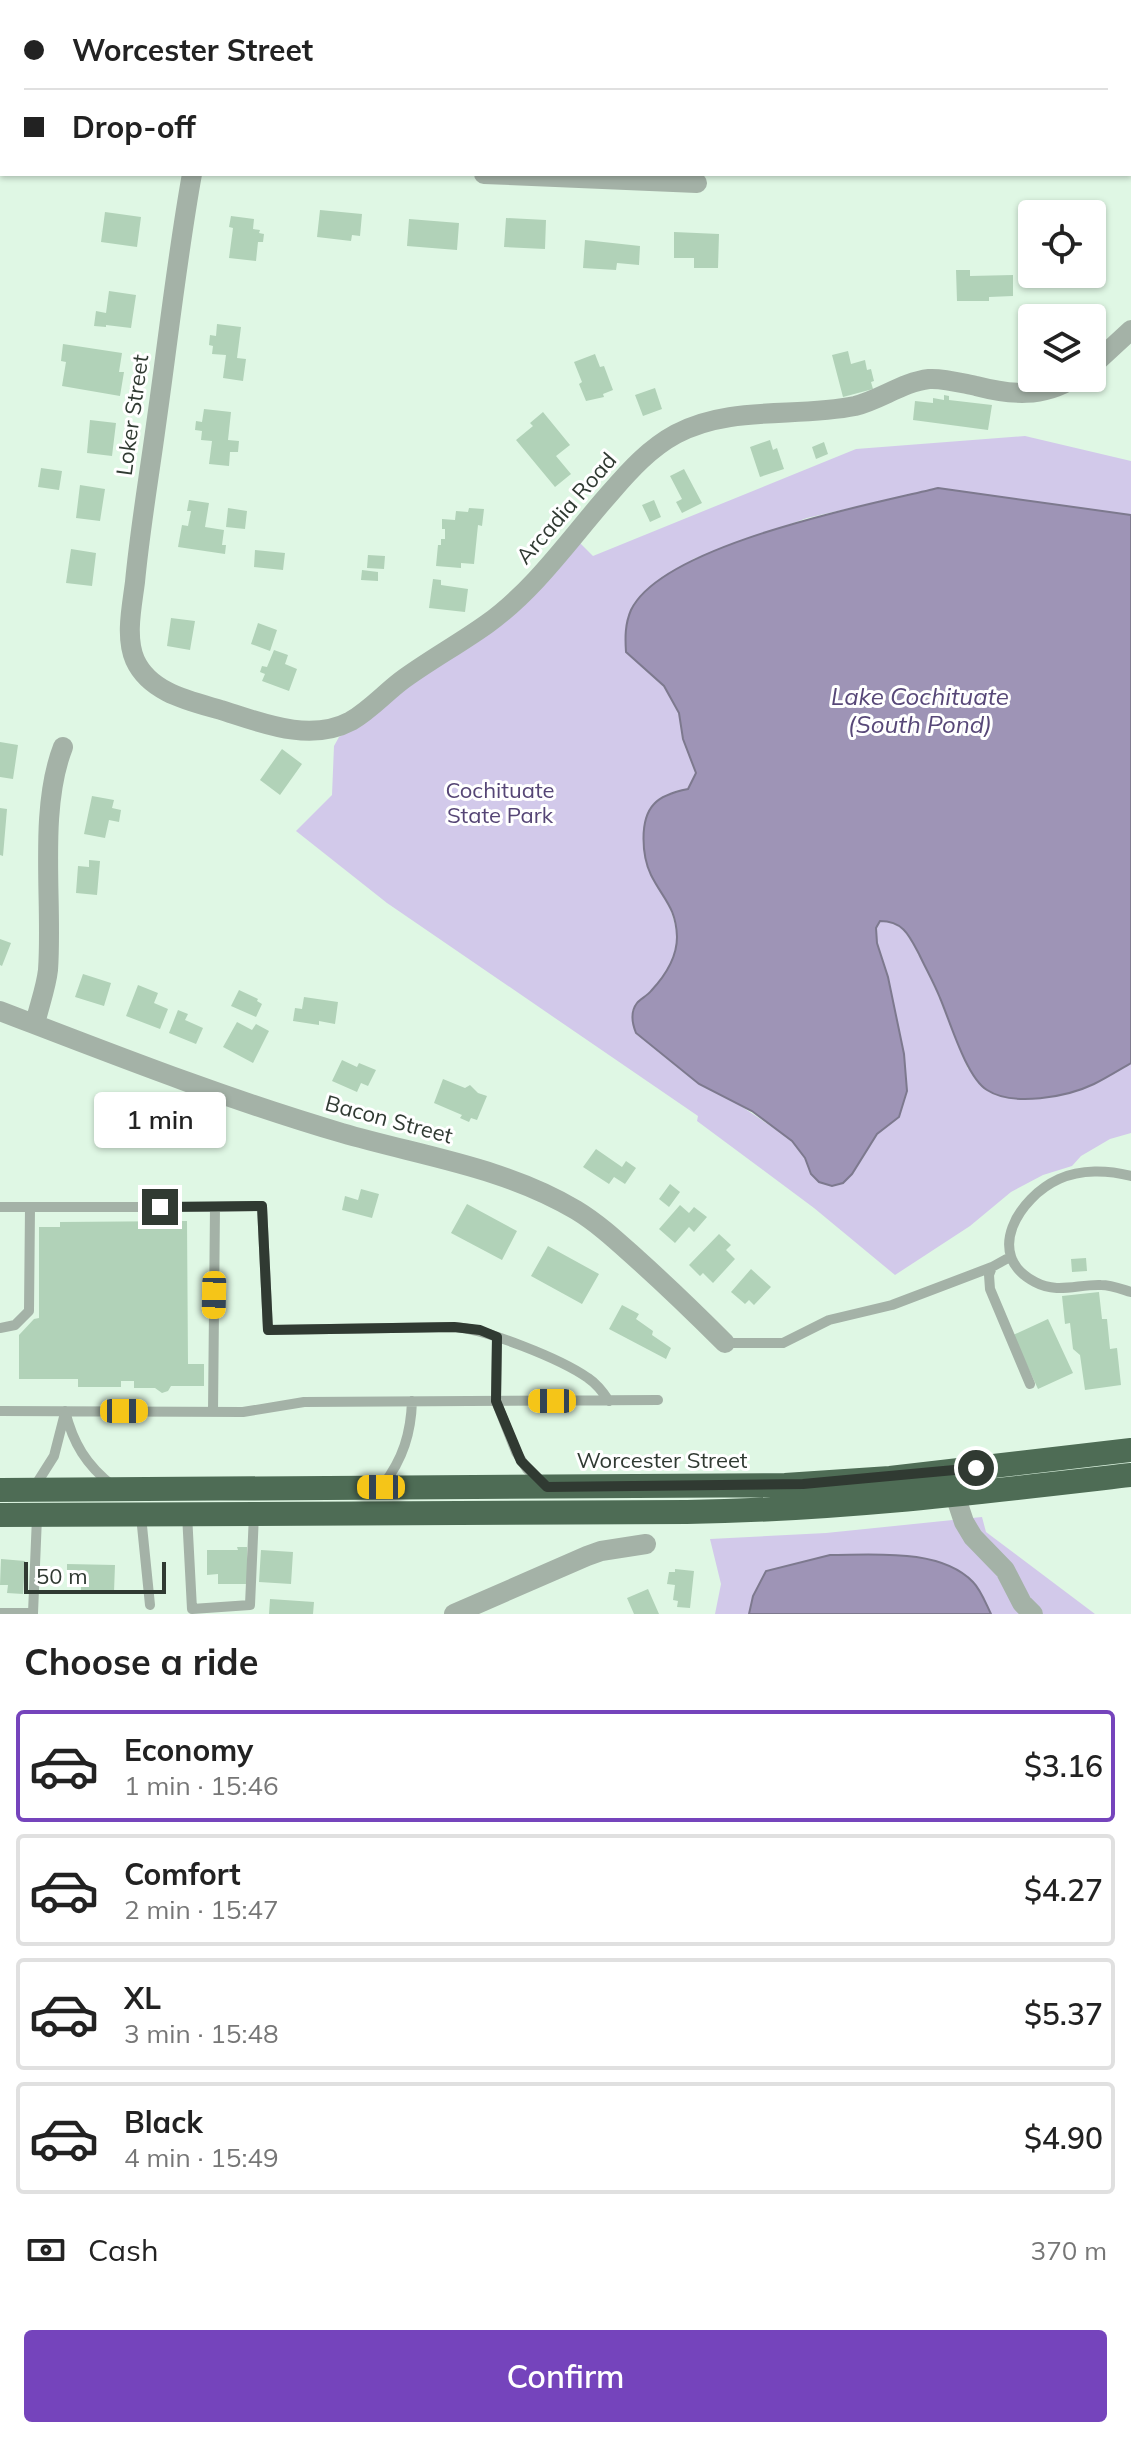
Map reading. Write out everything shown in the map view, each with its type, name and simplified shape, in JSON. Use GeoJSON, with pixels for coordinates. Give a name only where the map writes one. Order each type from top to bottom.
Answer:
{"type":"FeatureCollection","features":[{"type":"Feature","properties":{"kind":"highway","name":"Worcester Street"},"geometry":{"type":"LineString","coordinates":[[0,1490],[820,1484],[1131,1450]]}},
{"type":"Feature","properties":{"kind":"highway"},"geometry":{"type":"LineString","coordinates":[[0,1515],[753,1511],[861,1505],[1131,1475]]}},
{"type":"Feature","properties":{"kind":"street","name":"Loker Street"},"geometry":{"type":"LineString","coordinates":[[137,664],[131,644],[131,627],[142,508],[192,176]]}},
{"type":"Feature","properties":{"kind":"street"},"geometry":{"type":"LineString","coordinates":[[531,176],[697,183]]}},
{"type":"Feature","properties":{"kind":"street"},"geometry":{"type":"LineString","coordinates":[[1106,353],[1131,330]]}},
{"type":"Feature","properties":{"kind":"street","name":"Arcadia Road"},"geometry":{"type":"LineString","coordinates":[[137,664],[163,690],[262,723],[303,731],[339,726],[353,720],[401,682],[501,614],[537,578],[627,474],[644,457],[675,435],[710,421],[853,406],[926,379],[951,381],[999,392],[1038,392]]}},
{"type":"Feature","properties":{"kind":"street"},"geometry":{"type":"LineString","coordinates":[[35,1024],[47,977],[50,813],[56,770],[63,747]]}},
{"type":"Feature","properties":{"kind":"street","name":"Bacon Street"},"geometry":{"type":"LineString","coordinates":[[0,1011],[281,1114],[493,1172],[531,1186],[579,1211],[600,1226],[725,1343]]}},
{"type":"Feature","properties":{"kind":"street"},"geometry":{"type":"LineString","coordinates":[[955,1495],[973,1537],[1005,1570],[1022,1603],[1033,1614]]}},
{"type":"Feature","properties":{"kind":"street"},"geometry":{"type":"LineString","coordinates":[[454,1614],[601,1551],[646,1544]]}},
{"type":"Feature","properties":{"kind":"lane"},"geometry":{"type":"LineString","coordinates":[[1131,1176],[1114,1172],[1088,1172],[1052,1183],[1033,1198],[1017,1219],[1010,1235],[1013,1264],[1026,1277],[1049,1288],[1102,1285],[1131,1292]]}},
{"type":"Feature","properties":{"kind":"lane"},"geometry":{"type":"LineString","coordinates":[[0,1207],[262,1206],[268,1330],[454,1327],[480,1330],[579,1372],[601,1389],[609,1401]]}},
{"type":"Feature","properties":{"kind":"lane"},"geometry":{"type":"LineString","coordinates":[[213,1412],[215,1207]]}},
{"type":"Feature","properties":{"kind":"lane"},"geometry":{"type":"LineString","coordinates":[[0,1328],[15,1325],[29,1311],[30,1208]]}},
{"type":"Feature","properties":{"kind":"lane"},"geometry":{"type":"LineString","coordinates":[[725,1343],[783,1343],[836,1317],[892,1305],[992,1267],[1010,1257]]}},
{"type":"Feature","properties":{"kind":"lane"},"geometry":{"type":"LineString","coordinates":[[992,1267],[990,1289],[1030,1384]]}},
{"type":"Feature","properties":{"kind":"lane"},"geometry":{"type":"LineString","coordinates":[[497,1337],[496,1401],[521,1461],[547,1487]]}},
{"type":"Feature","properties":{"kind":"lane"},"geometry":{"type":"LineString","coordinates":[[0,1411],[213,1412],[254,1411],[304,1402],[658,1400]]}},
{"type":"Feature","properties":{"kind":"lane"},"geometry":{"type":"LineString","coordinates":[[381,1487],[406,1444],[412,1401]]}},
{"type":"Feature","properties":{"kind":"lane"},"geometry":{"type":"LineString","coordinates":[[65,1411],[74,1441],[82,1455],[118,1489]]}},
{"type":"Feature","properties":{"kind":"lane"},"geometry":{"type":"LineString","coordinates":[[32,1490],[54,1456],[65,1411]]}},
{"type":"Feature","properties":{"kind":"lane"},"geometry":{"type":"LineString","coordinates":[[141,1514],[150,1605]]}},
{"type":"Feature","properties":{"kind":"lane"},"geometry":{"type":"LineString","coordinates":[[187,1514],[192,1609],[250,1605],[254,1514]]}},
{"type":"Feature","properties":{"kind":"lane"},"geometry":{"type":"LineString","coordinates":[[0,1613],[33,1613],[37,1515]]}},
{"type":"Feature","properties":{"kind":"green space","name":"Cochituate State Park"},"geometry":{"type":"Polygon","coordinates":[[[1025,436],[1131,461],[1131,515],[938,488],[807,518],[693,559],[642,667],[664,686],[679,713],[683,740],[696,773],[688,789],[675,791],[652,877],[675,923],[675,952],[661,981],[634,1008],[632,1016],[636,1033],[793,1141],[811,1174],[852,1175],[877,1134],[899,1117],[904,1054],[888,977],[877,943],[876,928],[880,921],[892,921],[902,927],[915,947],[968,1069],[1091,1085],[1131,1063],[1131,1133],[1110,1139],[1081,1156],[1072,1166],[1043,1175],[1011,1192],[970,1226],[895,1275],[814,1208],[697,1121],[698,1116],[387,903],[296,831],[332,795],[334,746],[339,737],[354,729],[580,543],[593,556],[856,449],[1025,436]]]}},
{"type":"Feature","properties":{"kind":"green space"},"geometry":{"type":"Polygon","coordinates":[[[982,1517],[986,1532],[1095,1614],[715,1614],[721,1584],[710,1539],[826,1533],[982,1517]]]}},
{"type":"Feature","properties":{"kind":"water","name":"Lake Cochituate (South Pond)"},"geometry":{"type":"Polygon","coordinates":[[[938,488],[1131,515],[1131,1063],[1094,1084],[1055,1096],[1011,1098],[987,1090],[972,1073],[959,1048],[938,992],[912,941],[900,926],[880,921],[876,928],[877,943],[888,977],[904,1054],[907,1091],[899,1117],[877,1134],[852,1174],[843,1183],[832,1186],[819,1182],[811,1174],[805,1158],[792,1141],[752,1111],[699,1084],[636,1033],[633,1010],[665,973],[675,952],[677,937],[671,911],[648,867],[644,848],[646,819],[657,801],[688,789],[696,773],[683,739],[679,713],[664,686],[626,652],[627,625],[631,610],[651,587],[683,565],[771,531],[938,488]]]}},
{"type":"Feature","properties":{"kind":"water"},"geometry":{"type":"Polygon","coordinates":[[[830,1555],[906,1556],[943,1563],[973,1582],[991,1614],[749,1614],[753,1596],[766,1571],[830,1555]]]}},
{"type":"Feature","properties":{"kind":"building"},"geometry":{"type":"Polygon","coordinates":[[[320,210],[362,214],[360,236],[352,235],[351,241],[317,237],[320,210]]]}},
{"type":"Feature","properties":{"kind":"building"},"geometry":{"type":"Polygon","coordinates":[[[105,212],[141,217],[137,247],[101,242],[105,212]]]}},
{"type":"Feature","properties":{"kind":"building"},"geometry":{"type":"Polygon","coordinates":[[[231,216],[254,219],[253,229],[264,234],[263,242],[258,242],[256,261],[229,258],[233,228],[229,227],[231,216]]]}},
{"type":"Feature","properties":{"kind":"building"},"geometry":{"type":"Polygon","coordinates":[[[506,218],[546,220],[545,249],[504,247],[506,218]]]}},
{"type":"Feature","properties":{"kind":"building"},"geometry":{"type":"Polygon","coordinates":[[[409,219],[459,223],[457,250],[407,246],[409,219]]]}},
{"type":"Feature","properties":{"kind":"building"},"geometry":{"type":"Polygon","coordinates":[[[674,232],[719,234],[718,268],[694,268],[694,258],[674,258],[674,232]]]}},
{"type":"Feature","properties":{"kind":"building"},"geometry":{"type":"Polygon","coordinates":[[[585,240],[640,246],[639,265],[617,263],[616,270],[583,268],[585,240]]]}},
{"type":"Feature","properties":{"kind":"building"},"geometry":{"type":"Polygon","coordinates":[[[956,270],[970,270],[970,276],[1013,275],[1013,296],[989,297],[989,301],[957,301],[956,270]]]}},
{"type":"Feature","properties":{"kind":"building"},"geometry":{"type":"Polygon","coordinates":[[[109,291],[136,295],[131,328],[94,326],[96,311],[106,313],[109,291]]]}},
{"type":"Feature","properties":{"kind":"building"},"geometry":{"type":"Polygon","coordinates":[[[217,324],[241,327],[237,358],[246,359],[243,381],[223,378],[226,355],[212,354],[210,335],[216,336],[217,324]]]}},
{"type":"Feature","properties":{"kind":"building"},"geometry":{"type":"Polygon","coordinates":[[[63,344],[122,353],[119,372],[124,372],[120,396],[62,386],[66,362],[61,361],[63,344]]]}},
{"type":"Feature","properties":{"kind":"building"},"geometry":{"type":"Polygon","coordinates":[[[848,351],[851,364],[865,360],[874,381],[871,382],[873,389],[843,397],[832,355],[848,351]]]}},
{"type":"Feature","properties":{"kind":"building"},"geometry":{"type":"Polygon","coordinates":[[[595,354],[600,367],[604,366],[613,390],[603,394],[604,397],[586,401],[574,362],[595,354]]]}},
{"type":"Feature","properties":{"kind":"building"},"geometry":{"type":"Polygon","coordinates":[[[655,388],[662,409],[643,416],[635,395],[655,388]]]}},
{"type":"Feature","properties":{"kind":"building"},"geometry":{"type":"Polygon","coordinates":[[[944,395],[949,396],[949,400],[992,405],[988,430],[913,420],[915,401],[933,403],[933,398],[944,400],[944,395]]]}},
{"type":"Feature","properties":{"kind":"building"},"geometry":{"type":"Polygon","coordinates":[[[204,409],[231,412],[228,440],[239,441],[238,452],[230,452],[229,466],[209,464],[212,441],[201,440],[202,431],[195,430],[196,421],[202,422],[204,409]]]}},
{"type":"Feature","properties":{"kind":"building"},"geometry":{"type":"Polygon","coordinates":[[[543,412],[570,445],[556,456],[571,474],[555,487],[516,440],[533,426],[530,423],[543,412]]]}},
{"type":"Feature","properties":{"kind":"building"},"geometry":{"type":"Polygon","coordinates":[[[90,420],[116,423],[112,456],[87,453],[90,420]]]}},
{"type":"Feature","properties":{"kind":"building"},"geometry":{"type":"Polygon","coordinates":[[[770,440],[773,450],[777,448],[784,469],[760,477],[750,447],[770,440]]]}},
{"type":"Feature","properties":{"kind":"building"},"geometry":{"type":"Polygon","coordinates":[[[824,442],[828,454],[816,459],[812,447],[824,442]]]}},
{"type":"Feature","properties":{"kind":"building"},"geometry":{"type":"Polygon","coordinates":[[[41,468],[62,471],[59,490],[38,487],[41,468]]]}},
{"type":"Feature","properties":{"kind":"building"},"geometry":{"type":"Polygon","coordinates":[[[684,469],[702,503],[682,513],[676,502],[682,499],[670,476],[684,469]]]}},
{"type":"Feature","properties":{"kind":"building"},"geometry":{"type":"Polygon","coordinates":[[[80,485],[105,489],[100,521],[76,518],[80,485]]]}},
{"type":"Feature","properties":{"kind":"building"},"geometry":{"type":"Polygon","coordinates":[[[189,500],[209,503],[205,527],[224,530],[222,545],[226,545],[225,554],[178,547],[182,525],[188,526],[191,511],[187,511],[189,500]]]}},
{"type":"Feature","properties":{"kind":"building"},"geometry":{"type":"Polygon","coordinates":[[[654,500],[661,517],[650,522],[642,505],[654,500]]]}},
{"type":"Feature","properties":{"kind":"building"},"geometry":{"type":"Polygon","coordinates":[[[228,508],[247,511],[245,529],[226,527],[228,508]]]}},
{"type":"Feature","properties":{"kind":"building"},"geometry":{"type":"Polygon","coordinates":[[[469,508],[484,509],[482,526],[478,525],[474,564],[461,563],[461,568],[436,566],[438,545],[441,545],[441,539],[445,539],[442,519],[455,520],[456,511],[468,512],[469,508]]]}},
{"type":"Feature","properties":{"kind":"building"},"geometry":{"type":"Polygon","coordinates":[[[71,549],[96,553],[92,586],[66,583],[71,549]]]}},
{"type":"Feature","properties":{"kind":"building"},"geometry":{"type":"Polygon","coordinates":[[[255,550],[285,553],[283,570],[254,567],[255,550]]]}},
{"type":"Feature","properties":{"kind":"building"},"geometry":{"type":"Polygon","coordinates":[[[368,555],[385,556],[384,569],[367,568],[368,555]]]}},
{"type":"Feature","properties":{"kind":"building"},"geometry":{"type":"Polygon","coordinates":[[[362,570],[378,572],[378,581],[361,580],[362,570]]]}},
{"type":"Feature","properties":{"kind":"building"},"geometry":{"type":"Polygon","coordinates":[[[433,579],[441,580],[441,585],[468,589],[465,612],[429,608],[433,579]]]}},
{"type":"Feature","properties":{"kind":"building"},"geometry":{"type":"Polygon","coordinates":[[[171,618],[195,621],[190,650],[167,646],[171,618]]]}},
{"type":"Feature","properties":{"kind":"building"},"geometry":{"type":"Polygon","coordinates":[[[258,623],[277,630],[270,651],[251,644],[258,623]]]}},
{"type":"Feature","properties":{"kind":"building"},"geometry":{"type":"Polygon","coordinates":[[[274,650],[288,655],[285,664],[297,669],[289,691],[262,681],[265,674],[260,672],[262,666],[267,667],[274,650]]]}},
{"type":"Feature","properties":{"kind":"building"},"geometry":{"type":"Polygon","coordinates":[[[0,742],[18,745],[13,779],[0,777],[0,742]]]}},
{"type":"Feature","properties":{"kind":"building"},"geometry":{"type":"Polygon","coordinates":[[[282,749],[302,764],[280,795],[260,780],[282,749]]]}},
{"type":"Feature","properties":{"kind":"building"},"geometry":{"type":"Polygon","coordinates":[[[92,796],[114,800],[112,808],[121,810],[119,822],[109,820],[105,838],[84,834],[92,796]]]}},
{"type":"Feature","properties":{"kind":"building"},"geometry":{"type":"Polygon","coordinates":[[[0,808],[7,809],[3,856],[0,855],[0,808]]]}},
{"type":"Feature","properties":{"kind":"building"},"geometry":{"type":"Polygon","coordinates":[[[89,860],[100,861],[97,895],[76,893],[78,866],[89,867],[89,860]]]}},
{"type":"Feature","properties":{"kind":"building"},"geometry":{"type":"Polygon","coordinates":[[[0,939],[11,943],[2,966],[0,965],[0,939]]]}},
{"type":"Feature","properties":{"kind":"building"},"geometry":{"type":"Polygon","coordinates":[[[83,974],[111,983],[104,1006],[75,997],[83,974]]]}},
{"type":"Feature","properties":{"kind":"building"},"geometry":{"type":"Polygon","coordinates":[[[138,985],[158,993],[154,1003],[168,1009],[160,1029],[126,1016],[138,985]]]}},
{"type":"Feature","properties":{"kind":"building"},"geometry":{"type":"Polygon","coordinates":[[[239,990],[262,1004],[256,1017],[231,1006],[239,990]]]}},
{"type":"Feature","properties":{"kind":"building"},"geometry":{"type":"Polygon","coordinates":[[[304,997],[338,1002],[335,1024],[293,1021],[295,1008],[302,1009],[304,997]]]}},
{"type":"Feature","properties":{"kind":"building"},"geometry":{"type":"Polygon","coordinates":[[[178,1010],[188,1014],[185,1020],[203,1028],[196,1044],[169,1033],[178,1010]]]}},
{"type":"Feature","properties":{"kind":"building"},"geometry":{"type":"Polygon","coordinates":[[[237,1022],[252,1030],[256,1024],[269,1031],[253,1063],[223,1047],[237,1022]]]}},
{"type":"Feature","properties":{"kind":"building"},"geometry":{"type":"Polygon","coordinates":[[[342,1060],[357,1067],[359,1063],[376,1070],[368,1086],[361,1083],[357,1092],[332,1081],[342,1060]]]}},
{"type":"Feature","properties":{"kind":"building"},"geometry":{"type":"Polygon","coordinates":[[[443,1079],[465,1088],[470,1085],[487,1096],[477,1120],[471,1118],[469,1122],[460,1118],[462,1115],[434,1103],[443,1079]]]}},
{"type":"Feature","properties":{"kind":"building"},"geometry":{"type":"Polygon","coordinates":[[[596,1149],[622,1167],[626,1161],[636,1168],[625,1184],[614,1177],[609,1184],[583,1167],[596,1149]]]}},
{"type":"Feature","properties":{"kind":"building"},"geometry":{"type":"Polygon","coordinates":[[[670,1184],[680,1192],[669,1207],[659,1199],[670,1184]]]}},
{"type":"Feature","properties":{"kind":"building"},"geometry":{"type":"Polygon","coordinates":[[[361,1189],[379,1194],[372,1218],[342,1210],[345,1196],[358,1200],[361,1189]]]}},
{"type":"Feature","properties":{"kind":"building"},"geometry":{"type":"Polygon","coordinates":[[[467,1204],[517,1231],[502,1260],[451,1233],[467,1204]]]}},
{"type":"Feature","properties":{"kind":"building"},"geometry":{"type":"Polygon","coordinates":[[[680,1205],[689,1213],[694,1207],[707,1217],[694,1232],[689,1227],[675,1243],[659,1229],[680,1205]]]}},
{"type":"Feature","properties":{"kind":"building"},"geometry":{"type":"Polygon","coordinates":[[[187,1221],[188,1364],[204,1364],[204,1386],[171,1386],[162,1393],[155,1388],[134,1388],[134,1381],[121,1381],[121,1387],[78,1387],[78,1379],[19,1379],[19,1335],[34,1319],[39,1318],[39,1227],[60,1227],[60,1222],[187,1221]]]}},
{"type":"Feature","properties":{"kind":"building"},"geometry":{"type":"Polygon","coordinates":[[[719,1234],[731,1245],[726,1250],[735,1259],[713,1283],[689,1265],[719,1234]]]}},
{"type":"Feature","properties":{"kind":"building"},"geometry":{"type":"Polygon","coordinates":[[[548,1246],[599,1274],[582,1304],[531,1276],[548,1246]]]}},
{"type":"Feature","properties":{"kind":"building"},"geometry":{"type":"Polygon","coordinates":[[[1086,1258],[1087,1271],[1072,1272],[1071,1259],[1086,1258]]]}},
{"type":"Feature","properties":{"kind":"building"},"geometry":{"type":"Polygon","coordinates":[[[751,1269],[771,1287],[754,1305],[749,1300],[745,1304],[731,1292],[751,1269]]]}},
{"type":"Feature","properties":{"kind":"building"},"geometry":{"type":"Polygon","coordinates":[[[1099,1292],[1102,1319],[1107,1319],[1110,1349],[1117,1348],[1121,1385],[1085,1390],[1080,1355],[1073,1349],[1070,1323],[1065,1324],[1062,1296],[1099,1292]]]}},
{"type":"Feature","properties":{"kind":"building"},"geometry":{"type":"Polygon","coordinates":[[[622,1305],[639,1314],[636,1319],[671,1348],[666,1359],[609,1329],[622,1305]]]}},
{"type":"Feature","properties":{"kind":"building"},"geometry":{"type":"Polygon","coordinates":[[[1048,1319],[1073,1373],[1038,1389],[1013,1335],[1048,1319]]]}},
{"type":"Feature","properties":{"kind":"building"},"geometry":{"type":"Polygon","coordinates":[[[237,1547],[247,1547],[247,1584],[218,1584],[218,1574],[207,1575],[207,1550],[238,1550],[237,1547]]]}},
{"type":"Feature","properties":{"kind":"building"},"geometry":{"type":"Polygon","coordinates":[[[261,1550],[293,1552],[291,1584],[259,1582],[261,1550]]]}},
{"type":"Feature","properties":{"kind":"building"},"geometry":{"type":"Polygon","coordinates":[[[1,1559],[25,1561],[23,1594],[7,1593],[8,1585],[0,1585],[1,1559]]]}},
{"type":"Feature","properties":{"kind":"building"},"geometry":{"type":"Polygon","coordinates":[[[67,1564],[115,1565],[114,1592],[81,1591],[81,1585],[67,1585],[67,1564]]]}},
{"type":"Feature","properties":{"kind":"building"},"geometry":{"type":"Polygon","coordinates":[[[675,1569],[694,1571],[690,1608],[677,1607],[678,1601],[673,1600],[675,1585],[667,1584],[669,1572],[675,1572],[675,1569]]]}},
{"type":"Feature","properties":{"kind":"building"},"geometry":{"type":"Polygon","coordinates":[[[648,1589],[659,1614],[634,1614],[627,1598],[648,1589]]]}},
{"type":"Feature","properties":{"kind":"building"},"geometry":{"type":"Polygon","coordinates":[[[270,1599],[314,1602],[313,1614],[269,1614],[270,1599]]]}},
{"type":"Feature","properties":{"kind":"route"},"geometry":{"type":"LineString","coordinates":[[160,1207],[262,1206],[268,1330],[454,1327],[480,1330],[497,1337],[496,1401],[521,1461],[547,1487],[803,1484],[976,1468]]}}]}
